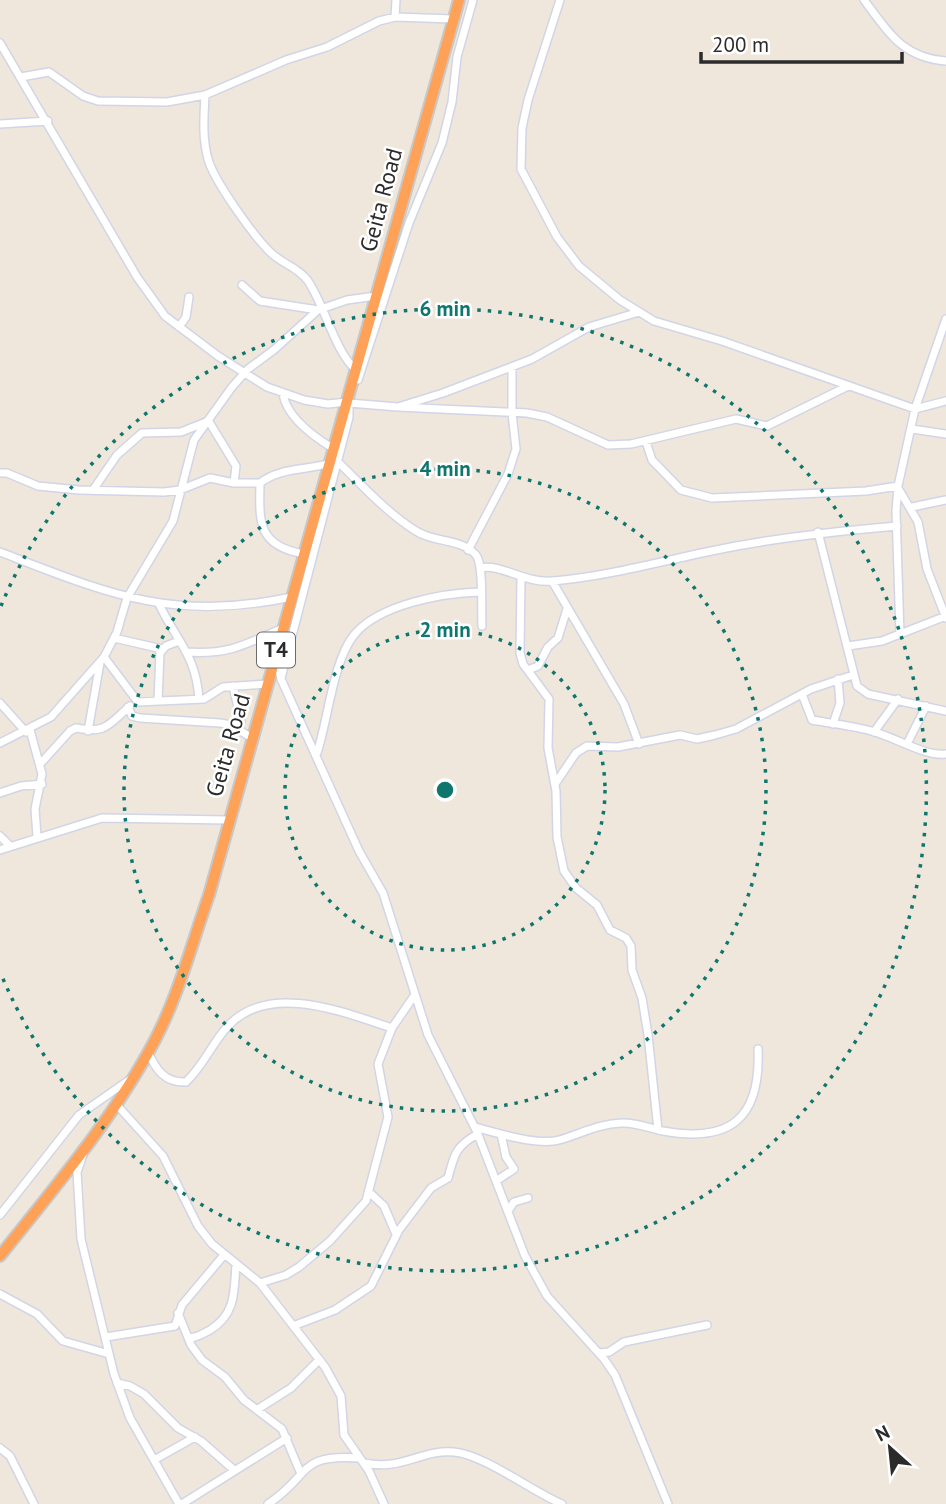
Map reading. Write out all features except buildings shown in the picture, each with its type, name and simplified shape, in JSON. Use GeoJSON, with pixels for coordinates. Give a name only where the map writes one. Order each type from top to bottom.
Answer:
{"type":"FeatureCollection","features":[{"type":"Feature","properties":{"kind":"highway","name":"Geita Road"},"geometry":{"type":"LineString","coordinates":[[0,1256],[116,1104],[135,1076],[168,1012],[209,895],[275,654],[334,463],[334,449],[459,0]]}},
{"type":"Feature","properties":{"kind":"street"},"geometry":{"type":"LineString","coordinates":[[395,17],[396,0]]}},
{"type":"Feature","properties":{"kind":"street"},"geometry":{"type":"LineString","coordinates":[[281,679],[334,463],[349,417],[348,402],[409,223],[442,143],[452,102],[457,57],[473,0]]}},
{"type":"Feature","properties":{"kind":"street"},"geometry":{"type":"LineString","coordinates":[[561,0],[528,100],[522,128],[521,169],[534,198],[569,253],[598,284],[639,312],[667,326],[824,375],[846,387],[873,393],[915,409],[946,401]]}},
{"type":"Feature","properties":{"kind":"street"},"geometry":{"type":"LineString","coordinates":[[864,0],[884,26],[913,55],[946,61]]}},
{"type":"Feature","properties":{"kind":"street"},"geometry":{"type":"LineString","coordinates":[[21,77],[48,72],[83,96],[98,101],[167,102],[205,94],[395,17],[453,19]]}},
{"type":"Feature","properties":{"kind":"street"},"geometry":{"type":"LineString","coordinates":[[0,43],[137,277],[165,316],[244,373],[284,394],[328,404],[348,402],[512,413],[547,418],[608,445],[646,442],[698,426],[736,419],[767,426],[846,387]]}},
{"type":"Feature","properties":{"kind":"street"},"geometry":{"type":"LineString","coordinates":[[205,94],[203,132],[209,162],[251,230],[280,261],[299,270],[345,360],[356,370]]}},
{"type":"Feature","properties":{"kind":"street"},"geometry":{"type":"LineString","coordinates":[[0,124],[47,121]]}},
{"type":"Feature","properties":{"kind":"street"},"geometry":{"type":"LineString","coordinates":[[242,285],[260,301],[321,309]]}},
{"type":"Feature","properties":{"kind":"street"},"geometry":{"type":"LineString","coordinates":[[0,743],[28,731],[57,712],[102,660],[114,638],[127,598],[173,521],[188,452],[207,421],[244,373],[321,309],[346,300],[376,296]]}},
{"type":"Feature","properties":{"kind":"street"},"geometry":{"type":"LineString","coordinates":[[179,327],[186,317],[189,298]]}},
{"type":"Feature","properties":{"kind":"street"},"geometry":{"type":"LineString","coordinates":[[398,407],[512,367],[532,359],[589,327],[639,312]]}},
{"type":"Feature","properties":{"kind":"street"},"geometry":{"type":"LineString","coordinates":[[900,634],[898,487],[915,409],[946,319]]}},
{"type":"Feature","properties":{"kind":"street"},"geometry":{"type":"LineString","coordinates":[[468,550],[508,474],[516,449],[512,413],[512,367]]}},
{"type":"Feature","properties":{"kind":"street"},"geometry":{"type":"LineString","coordinates":[[284,394],[294,417],[318,440],[334,449]]}},
{"type":"Feature","properties":{"kind":"street"},"geometry":{"type":"LineString","coordinates":[[207,421],[236,466],[234,483]]}},
{"type":"Feature","properties":{"kind":"street"},"geometry":{"type":"LineString","coordinates":[[93,490],[117,455],[142,433],[181,432],[207,421]]}},
{"type":"Feature","properties":{"kind":"street"},"geometry":{"type":"LineString","coordinates":[[912,429],[946,434]]}},
{"type":"Feature","properties":{"kind":"street"},"geometry":{"type":"LineString","coordinates":[[646,442],[652,460],[681,490],[712,498],[866,491],[898,487]]}},
{"type":"Feature","properties":{"kind":"street"},"geometry":{"type":"LineString","coordinates":[[0,473],[50,488],[164,492],[180,490],[210,478],[234,483],[260,483],[274,472],[308,470],[334,463]]}},
{"type":"Feature","properties":{"kind":"street"},"geometry":{"type":"LineString","coordinates":[[334,463],[412,529],[427,538],[457,543],[476,556],[480,568],[482,625]]}},
{"type":"Feature","properties":{"kind":"street"},"geometry":{"type":"LineString","coordinates":[[260,483],[260,521],[265,534],[282,549],[304,554]]}},
{"type":"Feature","properties":{"kind":"street"},"geometry":{"type":"LineString","coordinates":[[848,646],[865,645],[946,617],[927,569],[918,523],[912,507],[898,487]]}},
{"type":"Feature","properties":{"kind":"street"},"geometry":{"type":"LineString","coordinates":[[912,507],[946,500]]}},
{"type":"Feature","properties":{"kind":"street"},"geometry":{"type":"LineString","coordinates":[[480,568],[493,567],[521,578],[552,582],[633,569],[723,548],[818,532],[897,526]]}},
{"type":"Feature","properties":{"kind":"street"},"geometry":{"type":"LineString","coordinates":[[818,532],[853,675],[861,691],[946,710]]}},
{"type":"Feature","properties":{"kind":"street"},"geometry":{"type":"LineString","coordinates":[[0,552],[69,580],[127,598],[159,604],[242,605],[292,597]]}},
{"type":"Feature","properties":{"kind":"street"},"geometry":{"type":"LineString","coordinates":[[521,578],[520,653],[528,670],[550,699],[548,748],[555,784],[557,837],[564,871],[576,888],[597,905],[610,930],[626,938],[631,946],[632,970],[642,998],[648,1035],[658,1130]]}},
{"type":"Feature","properties":{"kind":"street"},"geometry":{"type":"LineString","coordinates":[[552,582],[624,704],[639,744]]}},
{"type":"Feature","properties":{"kind":"street"},"geometry":{"type":"LineString","coordinates":[[317,754],[342,663],[355,635],[376,619],[428,597],[480,592]]}},
{"type":"Feature","properties":{"kind":"street"},"geometry":{"type":"LineString","coordinates":[[159,604],[195,669],[199,699]]}},
{"type":"Feature","properties":{"kind":"street"},"geometry":{"type":"LineString","coordinates":[[528,670],[538,666],[548,647],[558,638],[567,609]]}},
{"type":"Feature","properties":{"kind":"street"},"geometry":{"type":"LineString","coordinates":[[187,652],[237,650],[283,628]]}},
{"type":"Feature","properties":{"kind":"street"},"geometry":{"type":"LineString","coordinates":[[114,638],[162,649],[179,641]]}},
{"type":"Feature","properties":{"kind":"street"},"geometry":{"type":"LineString","coordinates":[[158,701],[162,649]]}},
{"type":"Feature","properties":{"kind":"street"},"geometry":{"type":"LineString","coordinates":[[275,654],[281,679],[359,850],[383,893],[414,996],[438,1058],[477,1131],[525,1256],[547,1296],[599,1353],[615,1375],[668,1504]]}},
{"type":"Feature","properties":{"kind":"street"},"geometry":{"type":"LineString","coordinates":[[102,660],[137,701]]}},
{"type":"Feature","properties":{"kind":"street"},"geometry":{"type":"LineString","coordinates":[[89,732],[102,660]]}},
{"type":"Feature","properties":{"kind":"street"},"geometry":{"type":"LineString","coordinates":[[555,784],[581,748],[639,744],[680,735],[697,739],[736,729],[802,694],[853,675]]}},
{"type":"Feature","properties":{"kind":"street"},"geometry":{"type":"LineString","coordinates":[[833,724],[840,703],[838,679]]}},
{"type":"Feature","properties":{"kind":"street"},"geometry":{"type":"LineString","coordinates":[[40,764],[70,731],[76,728],[89,732],[108,727],[137,701],[208,698],[223,687],[267,684]]}},
{"type":"Feature","properties":{"kind":"street"},"geometry":{"type":"LineString","coordinates":[[233,686],[241,716],[240,723],[234,727]]}},
{"type":"Feature","properties":{"kind":"street"},"geometry":{"type":"LineString","coordinates":[[802,694],[813,720],[874,732],[935,755],[946,754]]}},
{"type":"Feature","properties":{"kind":"street"},"geometry":{"type":"LineString","coordinates":[[874,732],[898,699]]}},
{"type":"Feature","properties":{"kind":"street"},"geometry":{"type":"LineString","coordinates":[[0,703],[28,731],[40,764],[42,784],[35,809],[37,837]]}},
{"type":"Feature","properties":{"kind":"street"},"geometry":{"type":"LineString","coordinates":[[908,743],[926,706]]}},
{"type":"Feature","properties":{"kind":"street"},"geometry":{"type":"LineString","coordinates":[[128,707],[132,716],[220,723],[234,727],[252,738]]}},
{"type":"Feature","properties":{"kind":"street"},"geometry":{"type":"LineString","coordinates":[[0,793],[21,786],[42,784]]}},
{"type":"Feature","properties":{"kind":"street"},"geometry":{"type":"LineString","coordinates":[[0,850],[86,821],[112,817],[228,820]]}},
{"type":"Feature","properties":{"kind":"street"},"geometry":{"type":"LineString","coordinates":[[0,836],[10,846]]}},
{"type":"Feature","properties":{"kind":"street"},"geometry":{"type":"LineString","coordinates":[[260,1283],[286,1276],[299,1267],[330,1241],[366,1200],[388,1117],[379,1064],[393,1028],[414,996]]}},
{"type":"Feature","properties":{"kind":"street"},"geometry":{"type":"LineString","coordinates":[[148,1052],[164,1077],[177,1083],[186,1082],[229,1024],[247,1012],[266,1005],[303,1004],[335,1010],[393,1028]]}},
{"type":"Feature","properties":{"kind":"street"},"geometry":{"type":"LineString","coordinates":[[477,1131],[550,1142],[610,1124],[624,1123],[658,1130],[711,1134],[730,1128],[750,1103],[759,1077],[758,1049]]}},
{"type":"Feature","properties":{"kind":"street"},"geometry":{"type":"LineString","coordinates":[[0,1215],[79,1115],[135,1076]]}},
{"type":"Feature","properties":{"kind":"street"},"geometry":{"type":"LineString","coordinates":[[116,1104],[163,1156],[198,1226],[224,1255],[260,1283],[319,1360],[338,1390],[344,1435],[361,1460],[384,1504]]}},
{"type":"Feature","properties":{"kind":"street"},"geometry":{"type":"LineString","coordinates":[[293,1326],[335,1310],[371,1286],[396,1234],[431,1188],[448,1178],[451,1161],[477,1131]]}},
{"type":"Feature","properties":{"kind":"street"},"geometry":{"type":"LineString","coordinates":[[496,1181],[514,1171],[506,1157],[500,1134]]}},
{"type":"Feature","properties":{"kind":"street"},"geometry":{"type":"LineString","coordinates":[[87,1144],[77,1172],[77,1202],[81,1239],[109,1354],[130,1418],[180,1504],[287,1438]]}},
{"type":"Feature","properties":{"kind":"street"},"geometry":{"type":"LineString","coordinates":[[369,1192],[384,1206],[396,1234]]}},
{"type":"Feature","properties":{"kind":"street"},"geometry":{"type":"LineString","coordinates":[[508,1210],[514,1202],[528,1198]]}},
{"type":"Feature","properties":{"kind":"street"},"geometry":{"type":"LineString","coordinates":[[106,1337],[175,1326],[178,1313],[224,1255]]}},
{"type":"Feature","properties":{"kind":"street"},"geometry":{"type":"LineString","coordinates":[[188,1338],[218,1325],[229,1314],[234,1300],[236,1264]]}},
{"type":"Feature","properties":{"kind":"street"},"geometry":{"type":"LineString","coordinates":[[0,1294],[37,1314],[63,1341],[109,1354]]}},
{"type":"Feature","properties":{"kind":"street"},"geometry":{"type":"LineString","coordinates":[[178,1313],[188,1338],[202,1360],[225,1377],[244,1400],[282,1429],[301,1474]]}},
{"type":"Feature","properties":{"kind":"street"},"geometry":{"type":"LineString","coordinates":[[599,1353],[609,1352],[624,1342],[707,1325]]}},
{"type":"Feature","properties":{"kind":"street"},"geometry":{"type":"LineString","coordinates":[[258,1409],[290,1388],[319,1360]]}},
{"type":"Feature","properties":{"kind":"street"},"geometry":{"type":"LineString","coordinates":[[117,1383],[144,1394],[178,1428],[195,1437],[234,1470]]}},
{"type":"Feature","properties":{"kind":"street"},"geometry":{"type":"LineString","coordinates":[[154,1460],[195,1437]]}},
{"type":"Feature","properties":{"kind":"street"},"geometry":{"type":"LineString","coordinates":[[0,1448],[10,1456],[34,1504]]}},
{"type":"Feature","properties":{"kind":"street"},"geometry":{"type":"LineString","coordinates":[[268,1504],[285,1492],[307,1465],[318,1459],[361,1460],[386,1467],[453,1452],[489,1464],[528,1489],[562,1504]]}}]}
